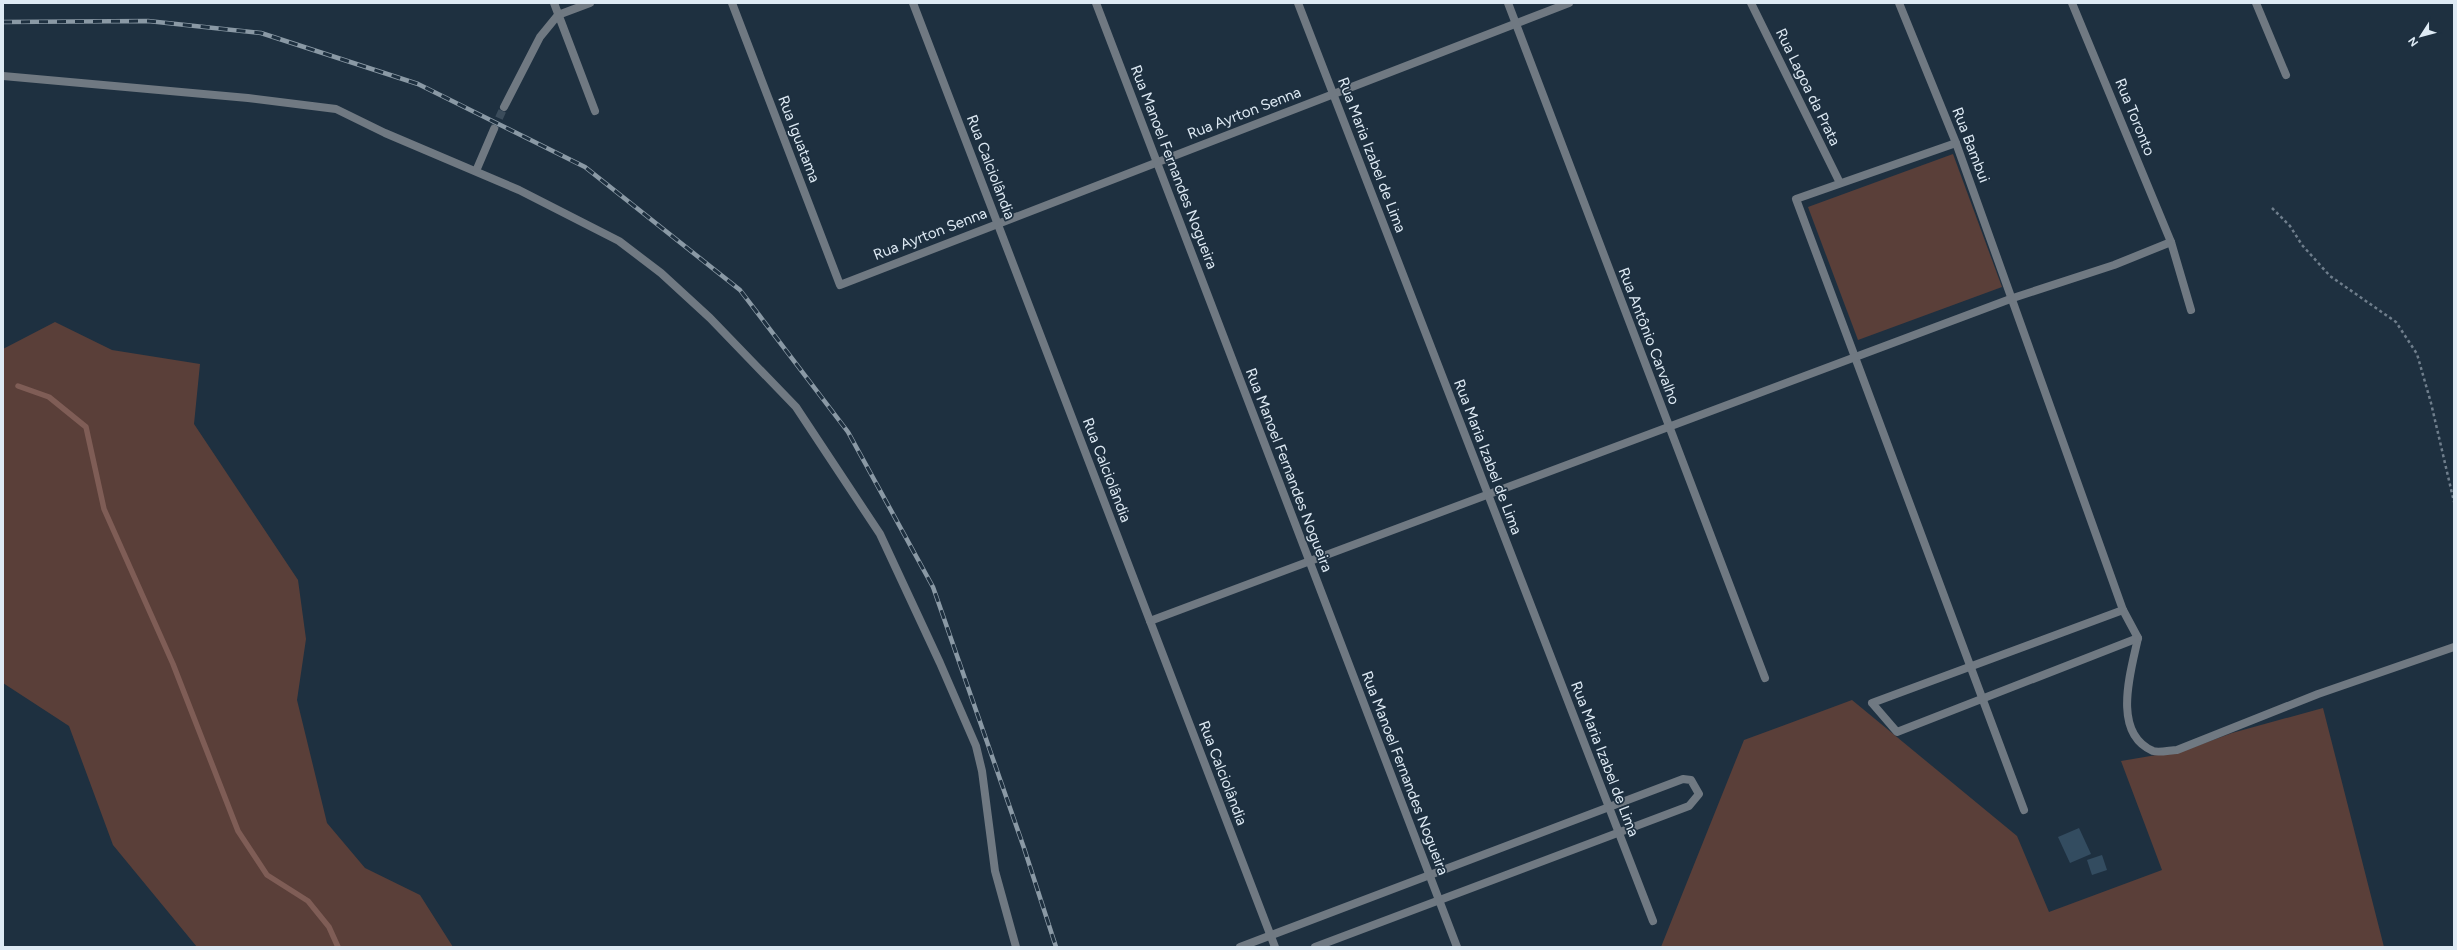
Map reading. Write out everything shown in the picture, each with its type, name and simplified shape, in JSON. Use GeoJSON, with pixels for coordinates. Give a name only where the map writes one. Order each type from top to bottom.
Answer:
{"type":"FeatureCollection","features":[{"type":"Feature","properties":{"kind":"street"},"geometry":{"type":"LineString","coordinates":[[554,3],[595,111]]}},
{"type":"Feature","properties":{"kind":"street"},"geometry":{"type":"LineString","coordinates":[[504,107],[540,37],[558,15],[590,3]]}},
{"type":"Feature","properties":{"kind":"street","name":"Rua Iguatama"},"geometry":{"type":"LineString","coordinates":[[732,3],[840,285]]}},
{"type":"Feature","properties":{"kind":"street","name":"Rua Calciolândia"},"geometry":{"type":"LineString","coordinates":[[913,3],[1275,947]]}},
{"type":"Feature","properties":{"kind":"street","name":"Rua Manoel Fernandes Nogueira"},"geometry":{"type":"LineString","coordinates":[[1096,3],[1457,947]]}},
{"type":"Feature","properties":{"kind":"street","name":"Rua Maria Izabel de Lima"},"geometry":{"type":"LineString","coordinates":[[1298,3],[1653,921]]}},
{"type":"Feature","properties":{"kind":"street","name":"Rua Antônio Carvalho"},"geometry":{"type":"LineString","coordinates":[[1508,3],[1765,678]]}},
{"type":"Feature","properties":{"kind":"street","name":"Rua Ayrton Senna"},"geometry":{"type":"LineString","coordinates":[[840,285],[1515,22],[1569,3]]}},
{"type":"Feature","properties":{"kind":"street","name":"Rua Lagoa da Prata"},"geometry":{"type":"LineString","coordinates":[[1752,3],[1840,183]]}},
{"type":"Feature","properties":{"kind":"street","name":"Rua Bambui"},"geometry":{"type":"LineString","coordinates":[[1898,3],[1956,143],[2013,298],[2123,610],[2138,638]]}},
{"type":"Feature","properties":{"kind":"street","name":"Rua Toronto"},"geometry":{"type":"LineString","coordinates":[[2072,3],[2171,242],[2192,310]]}},
{"type":"Feature","properties":{"kind":"street"},"geometry":{"type":"LineString","coordinates":[[2256,3],[2286,75]]}},
{"type":"Feature","properties":{"kind":"street"},"geometry":{"type":"LineString","coordinates":[[3,76],[248,98],[336,109],[385,133],[476,171],[619,240],[661,273],[704,313],[796,407],[880,534],[940,663],[976,746],[982,771],[995,871],[1016,947]]}},
{"type":"Feature","properties":{"kind":"street"},"geometry":{"type":"LineString","coordinates":[[476,171],[494,129]]}},
{"type":"Feature","properties":{"kind":"street"},"geometry":{"type":"LineString","coordinates":[[1956,143],[1796,199],[2024,810]]}},
{"type":"Feature","properties":{"kind":"street"},"geometry":{"type":"LineString","coordinates":[[1150,621],[2013,298],[2114,265],[2171,242]]}},
{"type":"Feature","properties":{"kind":"street"},"geometry":{"type":"LineString","coordinates":[[2123,610],[1872,702],[1897,732],[2138,638]]}},
{"type":"Feature","properties":{"kind":"street"},"geometry":{"type":"LineString","coordinates":[[2138,638],[2131,670],[2127,710],[2130,728],[2138,741],[2154,752],[2177,750],[2318,694],[2454,647]]}},
{"type":"Feature","properties":{"kind":"street"},"geometry":{"type":"LineString","coordinates":[[1240,947],[1683,779],[1691,780],[1699,794],[1689,806],[1315,947]]}},
{"type":"Feature","properties":{"kind":"path"},"geometry":{"type":"LineString","coordinates":[[2272,208],[2290,226],[2302,245],[2330,276],[2396,322],[2417,354],[2431,403],[2454,502]]}},
{"type":"Feature","properties":{"kind":"shaded area"},"geometry":{"type":"Polygon","coordinates":[[[1953,154],[2002,287],[1858,340],[1808,207],[1953,154]]]}},
{"type":"Feature","properties":{"kind":"shaded area"},"geometry":{"type":"Polygon","coordinates":[[[55,322],[112,350],[200,364],[194,424],[298,580],[306,639],[297,700],[327,823],[365,868],[420,895],[453,947],[197,947],[113,845],[69,726],[3,683],[3,349],[55,322]]]}},
{"type":"Feature","properties":{"kind":"shaded area"},"geometry":{"type":"Polygon","coordinates":[[[1852,700],[2017,836],[2049,912],[2162,870],[2121,761],[2186,750],[2232,733],[2323,708],[2384,947],[1661,947],[1744,740],[1852,700]]]}},
{"type":"Feature","properties":{"kind":"building"},"geometry":{"type":"Polygon","coordinates":[[[2079,828],[2091,854],[2070,863],[2058,837],[2079,828]]]}},
{"type":"Feature","properties":{"kind":"building"},"geometry":{"type":"Polygon","coordinates":[[[2102,855],[2107,870],[2092,875],[2087,860],[2102,855]]]}},
{"type":"Feature","properties":{"kind":"waterway"},"geometry":{"type":"LineString","coordinates":[[18,386],[49,397],[86,427],[104,509],[173,664],[238,831],[267,875],[308,901],[329,927],[338,947]]}},
{"type":"Feature","properties":{"kind":"tunnel"},"geometry":{"type":"LineString","coordinates":[[494,129],[504,107]]}},
{"type":"Feature","properties":{"kind":"railway"},"geometry":{"type":"LineString","coordinates":[[3,22],[148,21],[261,33],[418,84],[585,167],[740,290],[848,432],[933,587],[1024,848],[1056,947]]}}]}
